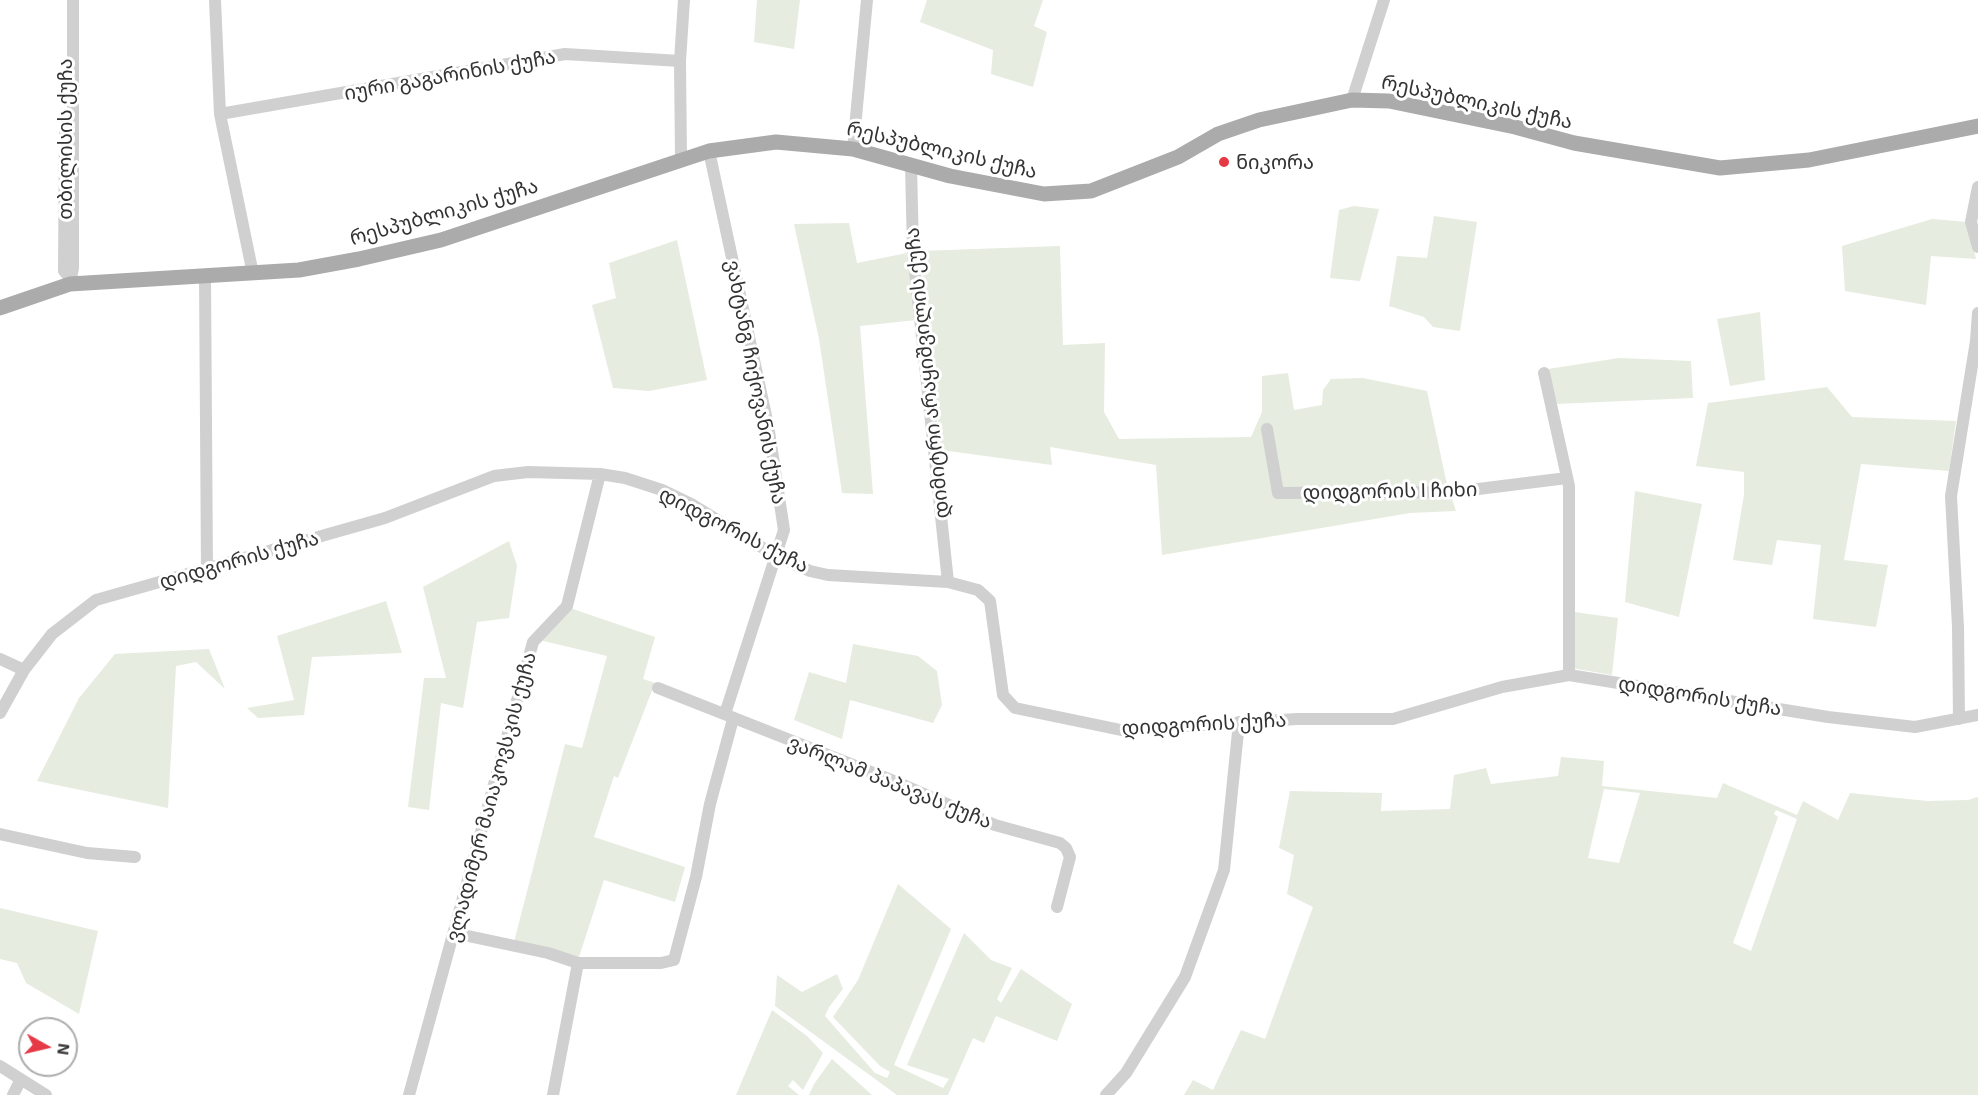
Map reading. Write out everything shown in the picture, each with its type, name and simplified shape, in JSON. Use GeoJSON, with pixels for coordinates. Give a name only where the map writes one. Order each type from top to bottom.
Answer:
{"type":"FeatureCollection","features":[{"type":"Feature","properties":{"kind":"main road","name":"რესპუბლიკის ქუჩა"},"geometry":{"type":"LineString","coordinates":[[0,308],[70,281],[205,277],[299,270],[441,240],[681,159],[709,151],[776,142],[853,149],[1019,192],[1044,194],[1090,191],[1178,156],[1218,134],[1259,120],[1352,100],[1412,106],[1515,127],[1574,143],[1720,168],[1809,160],[1978,126]]}},
{"type":"Feature","properties":{"kind":"street","name":"თბილისის ქუჩა"},"geometry":{"type":"LineString","coordinates":[[65,0],[64,271],[70,281]]}},
{"type":"Feature","properties":{"kind":"street","name":"თბილისის ქუჩა"},"geometry":{"type":"LineString","coordinates":[[70,281],[73,268],[73,0]]}},
{"type":"Feature","properties":{"kind":"street"},"geometry":{"type":"LineString","coordinates":[[214,0],[220,114],[253,274]]}},
{"type":"Feature","properties":{"kind":"street"},"geometry":{"type":"LineString","coordinates":[[681,159],[680,61],[684,0]]}},
{"type":"Feature","properties":{"kind":"street"},"geometry":{"type":"LineString","coordinates":[[853,149],[867,0]]}},
{"type":"Feature","properties":{"kind":"street"},"geometry":{"type":"LineString","coordinates":[[1352,100],[1384,0]]}},
{"type":"Feature","properties":{"kind":"street","name":"იური გაგარინის ქუჩა"},"geometry":{"type":"LineString","coordinates":[[220,114],[565,54],[596,54],[680,61]]}},
{"type":"Feature","properties":{"kind":"street","name":"ვახტანგ ჩიქოვანის ქუჩა"},"geometry":{"type":"LineString","coordinates":[[578,963],[661,963],[674,960],[696,878],[729,717],[784,530],[768,425],[709,151]]}},
{"type":"Feature","properties":{"kind":"street","name":"დიმიტრი არაყიშვილის ქუჩა"},"geometry":{"type":"LineString","coordinates":[[911,164],[913,252],[948,582]]}},
{"type":"Feature","properties":{"kind":"street"},"geometry":{"type":"LineString","coordinates":[[1978,187],[1971,222],[1978,247]]}},
{"type":"Feature","properties":{"kind":"street"},"geometry":{"type":"LineString","coordinates":[[205,277],[207,570]]}},
{"type":"Feature","properties":{"kind":"street"},"geometry":{"type":"LineString","coordinates":[[1959,719],[1958,627],[1951,496],[1976,341],[1978,313]]}},
{"type":"Feature","properties":{"kind":"street"},"geometry":{"type":"LineString","coordinates":[[1544,373],[1567,478],[1569,675]]}},
{"type":"Feature","properties":{"kind":"street","name":"დიდგორის I ჩიხი"},"geometry":{"type":"LineString","coordinates":[[1266,429],[1278,494],[1454,492],[1567,478]]}},
{"type":"Feature","properties":{"kind":"street","name":"დიდგორის ქუჩა"},"geometry":{"type":"LineString","coordinates":[[0,713],[24,670],[52,634],[96,600],[385,518],[494,476],[528,472],[600,474],[625,478],[662,490],[776,556],[810,571],[828,575],[948,582],[978,590],[990,601],[1003,695],[1015,708],[1121,730],[1239,722],[1393,719],[1502,687],[1569,675],[1828,717],[1915,727],[1978,714]]}},
{"type":"Feature","properties":{"kind":"street","name":"ვლადიმერ მაიაკოვსკის ქუჩა"},"geometry":{"type":"LineString","coordinates":[[409,1095],[534,642],[567,606],[600,474]]}},
{"type":"Feature","properties":{"kind":"street"},"geometry":{"type":"LineString","coordinates":[[0,660],[24,670]]}},
{"type":"Feature","properties":{"kind":"street","name":"ვარლამ პაპავას ქუჩა"},"geometry":{"type":"LineString","coordinates":[[658,688],[894,781],[995,825],[1060,843],[1066,848],[1070,857],[1058,907]]}},
{"type":"Feature","properties":{"kind":"street"},"geometry":{"type":"LineString","coordinates":[[1106,1095],[1126,1073],[1185,977],[1224,870],[1239,722]]}},
{"type":"Feature","properties":{"kind":"street"},"geometry":{"type":"LineString","coordinates":[[0,834],[87,853],[135,857]]}},
{"type":"Feature","properties":{"kind":"street"},"geometry":{"type":"LineString","coordinates":[[454,933],[548,953],[578,963],[553,1095]]}},
{"type":"Feature","properties":{"kind":"street"},"geometry":{"type":"LineString","coordinates":[[0,1066],[46,1095]]}},
{"type":"Feature","properties":{"kind":"street"},"geometry":{"type":"LineString","coordinates":[[12,1095],[21,1079]]}},
{"type":"Feature","properties":{"kind":"shaded area"},"geometry":{"type":"Polygon","coordinates":[[[757,0],[800,0],[794,49],[754,42],[757,0]]]}},
{"type":"Feature","properties":{"kind":"shaded area"},"geometry":{"type":"Polygon","coordinates":[[[927,0],[1043,0],[1034,26],[1047,32],[1033,87],[991,74],[993,50],[920,22],[927,0]]]}},
{"type":"Feature","properties":{"kind":"shaded area"},"geometry":{"type":"Polygon","coordinates":[[[1354,206],[1379,209],[1360,281],[1330,278],[1339,210],[1354,206]]]}},
{"type":"Feature","properties":{"kind":"shaded area"},"geometry":{"type":"Polygon","coordinates":[[[1434,216],[1477,222],[1460,331],[1433,327],[1424,317],[1389,306],[1397,256],[1427,258],[1434,216]]]}},
{"type":"Feature","properties":{"kind":"shaded area"},"geometry":{"type":"Polygon","coordinates":[[[1932,219],[1968,222],[1976,259],[1931,256],[1926,305],[1845,291],[1842,246],[1932,219]]]}},
{"type":"Feature","properties":{"kind":"shaded area"},"geometry":{"type":"Polygon","coordinates":[[[849,223],[857,263],[907,253],[916,320],[860,326],[873,494],[842,493],[819,339],[794,224],[849,223]]]}},
{"type":"Feature","properties":{"kind":"shaded area"},"geometry":{"type":"Polygon","coordinates":[[[677,240],[707,380],[649,391],[613,388],[592,305],[616,298],[609,263],[677,240]]]}},
{"type":"Feature","properties":{"kind":"shaded area"},"geometry":{"type":"Polygon","coordinates":[[[1060,246],[1063,345],[1105,343],[1104,412],[1119,439],[1251,437],[1262,412],[1262,376],[1288,373],[1294,410],[1322,405],[1323,390],[1331,379],[1363,378],[1427,391],[1446,480],[1456,511],[1410,513],[1162,555],[1156,465],[1050,447],[1052,465],[941,450],[920,251],[1060,246]]]}},
{"type":"Feature","properties":{"kind":"shaded area"},"geometry":{"type":"Polygon","coordinates":[[[1760,312],[1765,380],[1730,386],[1717,319],[1760,312]]]}},
{"type":"Feature","properties":{"kind":"shaded area"},"geometry":{"type":"Polygon","coordinates":[[[1619,358],[1691,361],[1693,398],[1555,404],[1548,369],[1619,358]]]}},
{"type":"Feature","properties":{"kind":"shaded area"},"geometry":{"type":"Polygon","coordinates":[[[1827,387],[1852,417],[1956,421],[1949,471],[1861,464],[1844,560],[1888,565],[1876,627],[1813,619],[1821,545],[1777,540],[1772,565],[1733,560],[1744,495],[1744,472],[1696,466],[1708,403],[1827,387]]]}},
{"type":"Feature","properties":{"kind":"shaded area"},"geometry":{"type":"Polygon","coordinates":[[[1635,491],[1702,504],[1679,617],[1625,602],[1635,491]]]}},
{"type":"Feature","properties":{"kind":"shaded area"},"geometry":{"type":"Polygon","coordinates":[[[509,541],[517,566],[509,618],[477,622],[463,708],[441,703],[429,810],[408,807],[424,678],[446,678],[423,587],[509,541]]]}},
{"type":"Feature","properties":{"kind":"shaded area"},"geometry":{"type":"Polygon","coordinates":[[[386,601],[402,653],[312,657],[304,715],[258,718],[247,708],[294,700],[277,636],[386,601]]]}},
{"type":"Feature","properties":{"kind":"shaded area"},"geometry":{"type":"Polygon","coordinates":[[[570,608],[655,637],[643,679],[655,683],[618,778],[614,776],[594,837],[685,867],[675,902],[604,880],[579,957],[514,942],[565,744],[582,748],[607,656],[539,640],[570,608]]]}},
{"type":"Feature","properties":{"kind":"shaded area"},"geometry":{"type":"Polygon","coordinates":[[[1574,612],[1618,618],[1612,675],[1571,668],[1574,612]]]}},
{"type":"Feature","properties":{"kind":"shaded area"},"geometry":{"type":"Polygon","coordinates":[[[853,644],[918,656],[937,671],[942,705],[933,723],[850,700],[842,739],[794,720],[809,672],[846,683],[853,644]]]}},
{"type":"Feature","properties":{"kind":"shaded area"},"geometry":{"type":"Polygon","coordinates":[[[209,649],[225,689],[196,662],[176,666],[168,808],[37,781],[79,698],[115,654],[209,649]]]}},
{"type":"Feature","properties":{"kind":"shaded area"},"geometry":{"type":"Polygon","coordinates":[[[1561,757],[1604,761],[1602,786],[1717,798],[1723,783],[1797,815],[1803,801],[1838,820],[1850,793],[1927,801],[1968,800],[1978,797],[1978,1095],[1184,1095],[1193,1080],[1213,1090],[1241,1030],[1265,1039],[1313,907],[1287,894],[1294,855],[1279,848],[1290,791],[1382,793],[1381,811],[1450,809],[1454,775],[1486,768],[1491,784],[1558,776],[1561,757]],[[1604,789],[1588,858],[1619,863],[1640,793],[1604,789]],[[1776,810],[1774,814],[1778,817],[1733,943],[1751,951],[1797,819],[1776,810]]]}},
{"type":"Feature","properties":{"kind":"shaded area"},"geometry":{"type":"Polygon","coordinates":[[[898,884],[951,929],[894,1065],[943,1088],[949,1079],[907,1065],[964,933],[991,960],[1012,968],[997,999],[1001,1003],[1021,969],[1072,1004],[1057,1041],[996,1016],[984,1043],[973,1038],[948,1095],[897,1095],[775,1006],[777,975],[802,992],[837,974],[843,989],[825,1016],[875,1073],[887,1078],[890,1072],[880,1066],[833,1017],[858,980],[898,884]]]}},
{"type":"Feature","properties":{"kind":"shaded area"},"geometry":{"type":"Polygon","coordinates":[[[0,908],[98,931],[79,1014],[26,983],[17,963],[0,959],[0,908]]]}},
{"type":"Feature","properties":{"kind":"shaded area"},"geometry":{"type":"Polygon","coordinates":[[[772,1010],[807,1036],[823,1053],[803,1090],[793,1080],[788,1086],[799,1095],[736,1095],[772,1010]]]}},
{"type":"Feature","properties":{"kind":"shaded area"},"geometry":{"type":"Polygon","coordinates":[[[832,1059],[872,1095],[809,1095],[832,1059]]]}},
{"type":"Feature","properties":{"kind":"place","name":"ნიკორა"},"geometry":{"type":"Point","coordinates":[1224,162]}}]}
